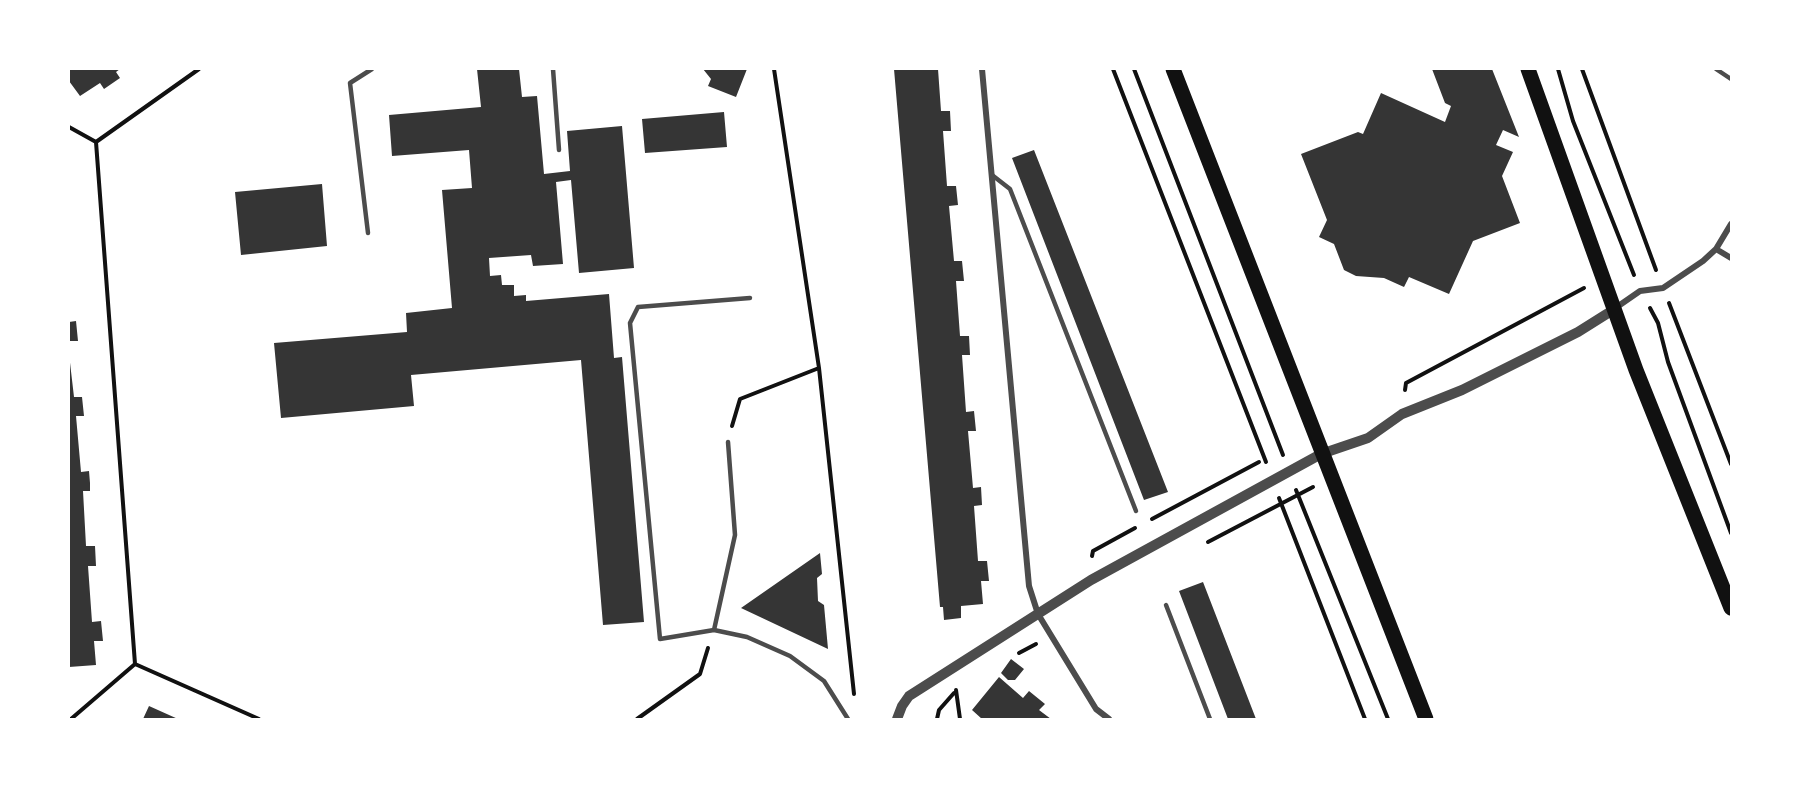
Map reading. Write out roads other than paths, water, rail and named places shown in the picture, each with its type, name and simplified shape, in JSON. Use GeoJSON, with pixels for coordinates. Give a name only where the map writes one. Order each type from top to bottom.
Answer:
{"type":"FeatureCollection","features":[{"type":"Feature","properties":{"kind":"main road"},"geometry":{"type":"LineString","coordinates":[[1173,69],[1426,719]]}},
{"type":"Feature","properties":{"kind":"main road"},"geometry":{"type":"LineString","coordinates":[[1528,69],[1613,309],[1731,608]]}},
{"type":"Feature","properties":{"kind":"street"},"geometry":{"type":"LineString","coordinates":[[982,69],[1029,586],[1038,615],[1096,709],[1109,719]]}},
{"type":"Feature","properties":{"kind":"street"},"geometry":{"type":"LineString","coordinates":[[897,719],[909,696],[1091,580],[1321,454],[1368,438],[1402,414],[1504,369],[1578,332],[1640,291],[1663,288],[1703,261],[1716,249],[1731,224]]}},
{"type":"Feature","properties":{"kind":"street"},"geometry":{"type":"LineString","coordinates":[[1716,249],[1731,258]]}},
{"type":"Feature","properties":{"kind":"lane"},"geometry":{"type":"LineString","coordinates":[[368,233],[350,83],[372,69]]}},
{"type":"Feature","properties":{"kind":"lane"},"geometry":{"type":"LineString","coordinates":[[553,69],[559,150]]}},
{"type":"Feature","properties":{"kind":"lane"},"geometry":{"type":"LineString","coordinates":[[1716,69],[1731,79]]}},
{"type":"Feature","properties":{"kind":"lane"},"geometry":{"type":"LineString","coordinates":[[991,174],[1010,189],[1136,511]]}},
{"type":"Feature","properties":{"kind":"lane"},"geometry":{"type":"LineString","coordinates":[[750,298],[638,307],[630,323],[660,639],[714,630],[747,637],[790,656],[824,681],[848,719]]}},
{"type":"Feature","properties":{"kind":"lane"},"geometry":{"type":"LineString","coordinates":[[714,630],[735,535],[728,442]]}},
{"type":"Feature","properties":{"kind":"lane"},"geometry":{"type":"LineString","coordinates":[[1166,605],[1210,719]]}}]}
